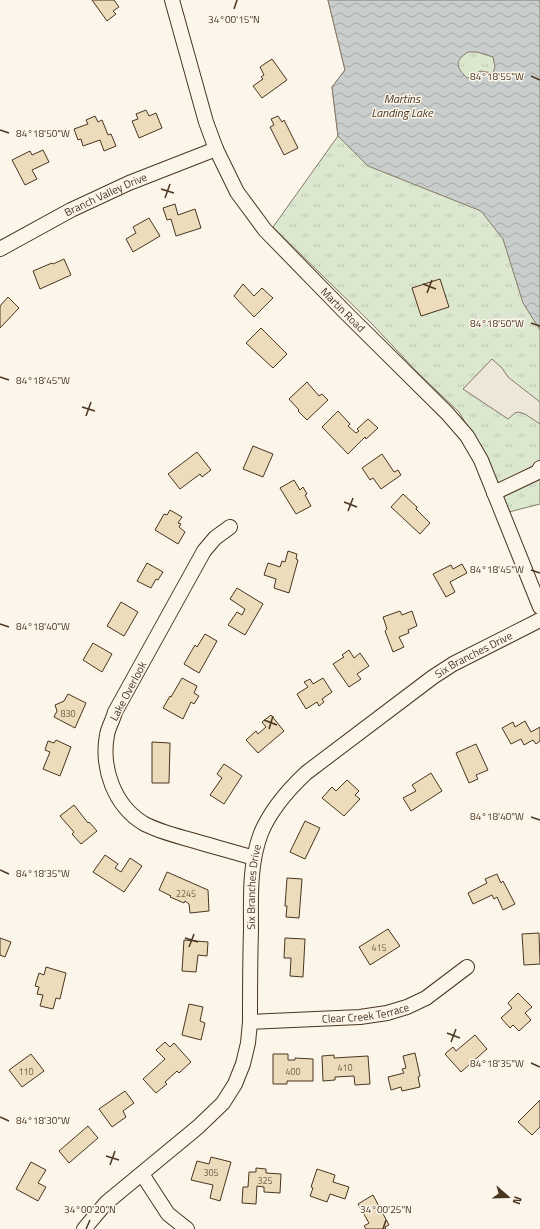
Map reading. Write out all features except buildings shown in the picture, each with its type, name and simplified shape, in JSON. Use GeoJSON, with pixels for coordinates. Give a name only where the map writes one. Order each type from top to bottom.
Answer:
{"type":"FeatureCollection","features":[{"type":"Feature","properties":{"kind":"street","name":"Martin Road"},"geometry":{"type":"LineString","coordinates":[[172,0],[206,122],[216,149],[237,192],[265,230],[447,413],[467,436],[481,460],[540,607]]}},
{"type":"Feature","properties":{"kind":"street","name":"Branch Valley Drive"},"geometry":{"type":"LineString","coordinates":[[0,249],[71,210],[129,183],[216,149]]}},
{"type":"Feature","properties":{"kind":"street"},"geometry":{"type":"LineString","coordinates":[[494,493],[538,472],[540,468]]}},
{"type":"Feature","properties":{"kind":"street","name":"Lake Overlook"},"geometry":{"type":"LineString","coordinates":[[230,527],[215,538],[204,551],[115,712],[107,734],[105,757],[109,777],[116,794],[127,809],[143,822],[167,833],[254,858]]}},
{"type":"Feature","properties":{"kind":"street","name":"Six Branches Drive"},"geometry":{"type":"LineString","coordinates":[[84,1229],[106,1203],[198,1127],[223,1103],[235,1084],[243,1064],[248,1042],[250,1022],[251,885],[254,858],[261,833],[273,810],[288,790],[306,773],[446,668],[540,620]]}},
{"type":"Feature","properties":{"kind":"street","name":"Clear Creek Terrace"},"geometry":{"type":"LineString","coordinates":[[250,1022],[360,1016],[387,1013],[407,1007],[426,998],[467,967]]}},
{"type":"Feature","properties":{"kind":"street"},"geometry":{"type":"LineString","coordinates":[[142,1174],[168,1214],[187,1229]]}},
{"type":"Feature","properties":{"kind":"green space"},"geometry":{"type":"Polygon","coordinates":[[[328,0],[540,0],[540,504],[505,513],[491,466],[459,412],[418,373],[373,325],[273,227],[338,136],[332,87],[345,70],[328,0]]]}},
{"type":"Feature","properties":{"kind":"shaded area"},"geometry":{"type":"Polygon","coordinates":[[[492,359],[502,368],[508,377],[540,402],[540,424],[525,414],[518,412],[508,419],[463,389],[492,359]]]}},
{"type":"Feature","properties":{"kind":"water","name":"Martins Landing Lake"},"geometry":{"type":"Polygon","coordinates":[[[328,0],[540,0],[540,330],[523,303],[503,239],[481,211],[368,166],[338,136],[332,87],[345,70],[328,0]],[[468,52],[460,58],[458,64],[459,67],[467,78],[472,77],[480,71],[493,73],[495,67],[493,57],[477,52],[468,52]]]}}]}
